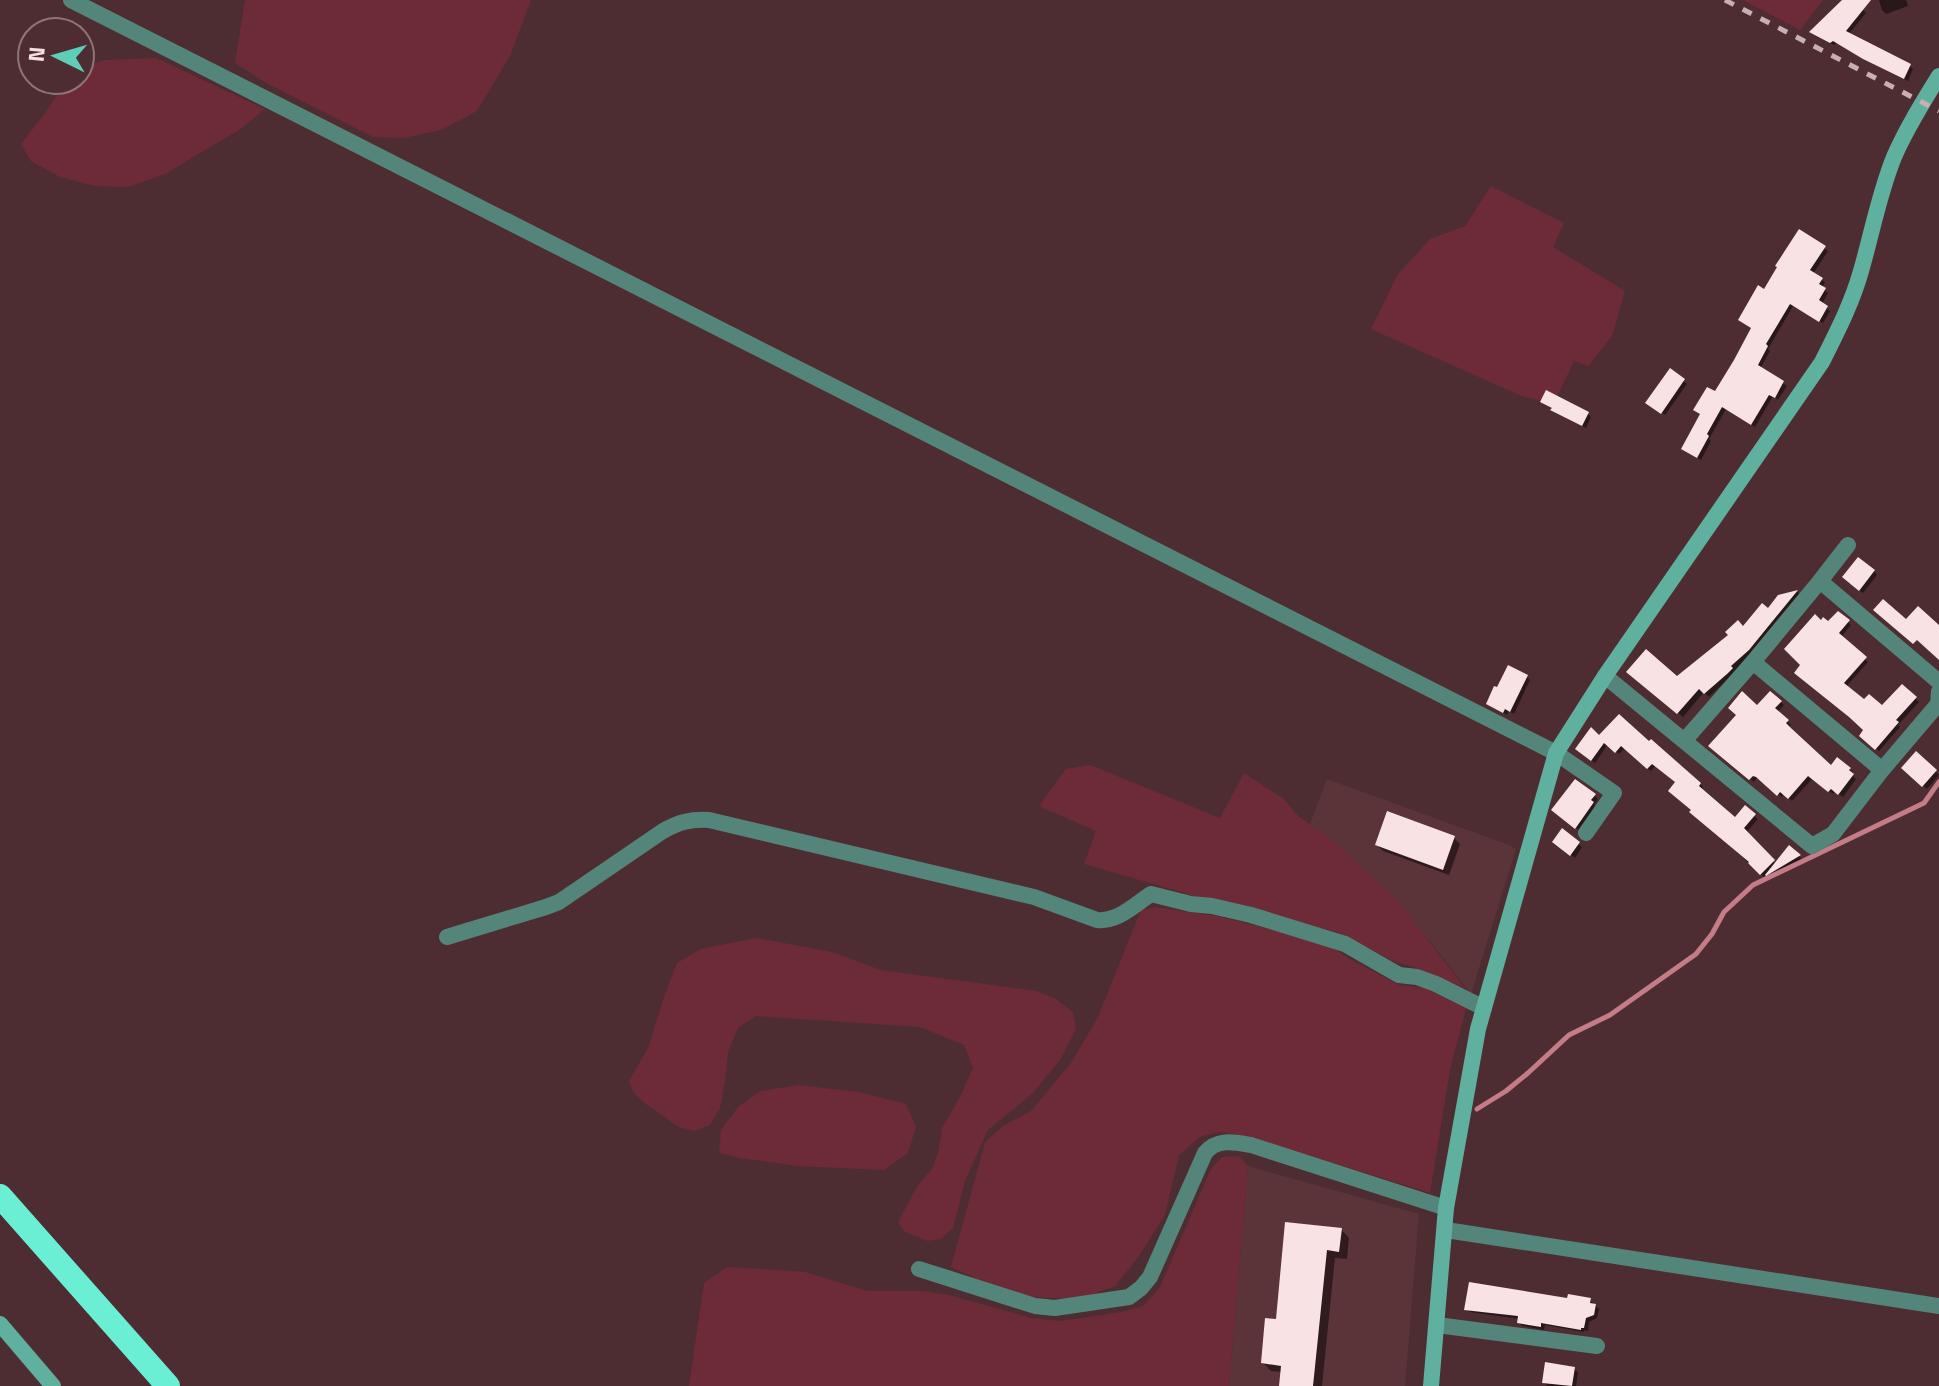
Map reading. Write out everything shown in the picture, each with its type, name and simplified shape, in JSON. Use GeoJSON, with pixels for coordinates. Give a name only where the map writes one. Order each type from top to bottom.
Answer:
{"type":"FeatureCollection","features":[{"type":"Feature","properties":{"kind":"highway"},"geometry":{"type":"LineString","coordinates":[[0,1196],[168,1386]]}},
{"type":"Feature","properties":{"kind":"street"},"geometry":{"type":"LineString","coordinates":[[71,0],[1556,753],[1614,793],[1586,833]]}},
{"type":"Feature","properties":{"kind":"street"},"geometry":{"type":"LineString","coordinates":[[1431,1386],[1446,1208],[1478,1029],[1556,753],[1605,676],[1822,362],[1847,312],[1861,273],[1894,158],[1939,76]]}},
{"type":"Feature","properties":{"kind":"street"},"geometry":{"type":"LineString","coordinates":[[1684,741],[1848,545]]}},
{"type":"Feature","properties":{"kind":"street"},"geometry":{"type":"LineString","coordinates":[[1820,581],[1939,682]]}},
{"type":"Feature","properties":{"kind":"street"},"geometry":{"type":"LineString","coordinates":[[1753,662],[1882,770]]}},
{"type":"Feature","properties":{"kind":"street"},"geometry":{"type":"LineString","coordinates":[[1605,676],[1812,846],[1833,834],[1938,704],[1939,691]]}},
{"type":"Feature","properties":{"kind":"street"},"geometry":{"type":"LineString","coordinates":[[447,937],[559,902],[678,822],[709,820],[1034,897],[1097,920],[1108,921],[1118,917],[1151,894],[1251,915],[1345,944],[1399,975],[1436,984],[1484,1008]]}},
{"type":"Feature","properties":{"kind":"street"},"geometry":{"type":"LineString","coordinates":[[919,1269],[1035,1306],[1055,1308],[1129,1297],[1150,1277],[1205,1153],[1212,1145],[1221,1143],[1251,1145],[1446,1208]]}},
{"type":"Feature","properties":{"kind":"street"},"geometry":{"type":"LineString","coordinates":[[1446,1230],[1939,1306]]}},
{"type":"Feature","properties":{"kind":"street"},"geometry":{"type":"LineString","coordinates":[[0,1324],[53,1386]]}},
{"type":"Feature","properties":{"kind":"street"},"geometry":{"type":"LineString","coordinates":[[1437,1325],[1597,1346]]}},
{"type":"Feature","properties":{"kind":"shaded area"},"geometry":{"type":"Polygon","coordinates":[[[245,0],[531,0],[510,56],[477,111],[441,130],[404,138],[373,137],[266,83],[235,63],[245,0]]]}},
{"type":"Feature","properties":{"kind":"shaded area"},"geometry":{"type":"Polygon","coordinates":[[[1743,0],[1823,0],[1800,30],[1743,0]]]}},
{"type":"Feature","properties":{"kind":"shaded area"},"geometry":{"type":"Polygon","coordinates":[[[156,58],[265,109],[242,128],[165,174],[128,187],[95,186],[60,177],[31,161],[21,144],[56,96],[96,96],[96,63],[156,58]]]}},
{"type":"Feature","properties":{"kind":"shaded area"},"geometry":{"type":"Polygon","coordinates":[[[1491,186],[1564,223],[1553,247],[1625,291],[1612,336],[1588,366],[1574,361],[1554,403],[1524,397],[1371,329],[1398,274],[1430,239],[1465,226],[1491,186]]]}},
{"type":"Feature","properties":{"kind":"shaded area"},"geometry":{"type":"Polygon","coordinates":[[[1090,765],[1220,818],[1244,773],[1284,799],[1298,816],[1322,832],[1395,897],[1465,988],[1395,962],[1340,933],[1084,864],[1096,831],[1039,806],[1066,769],[1090,765]]]}},
{"type":"Feature","properties":{"kind":"shaded area"},"geometry":{"type":"Polygon","coordinates":[[[1327,779],[1516,849],[1471,994],[1429,940],[1322,832],[1310,824],[1327,779]]]}},
{"type":"Feature","properties":{"kind":"shaded area"},"geometry":{"type":"Polygon","coordinates":[[[1155,907],[1217,916],[1335,949],[1399,985],[1426,988],[1466,1008],[1450,1070],[1430,1193],[1246,1136],[1219,1132],[1200,1137],[1179,1155],[1165,1215],[1115,1286],[1077,1300],[1012,1295],[951,1267],[985,1142],[1003,1126],[1031,1111],[1071,1063],[1098,1017],[1141,910],[1155,907]]]}},
{"type":"Feature","properties":{"kind":"shaded area"},"geometry":{"type":"Polygon","coordinates":[[[756,938],[832,952],[881,970],[1037,991],[1056,999],[1073,1012],[1076,1029],[1060,1060],[1032,1094],[988,1130],[965,1181],[953,1228],[941,1239],[927,1241],[904,1231],[898,1222],[918,1185],[932,1169],[942,1128],[973,1068],[964,1045],[920,1027],[756,1016],[738,1028],[728,1052],[720,1108],[710,1125],[694,1131],[679,1127],[634,1093],[629,1081],[648,1048],[677,963],[701,949],[756,938]]]}},
{"type":"Feature","properties":{"kind":"shaded area"},"geometry":{"type":"Polygon","coordinates":[[[799,1085],[858,1092],[906,1104],[916,1127],[908,1153],[884,1170],[798,1166],[719,1153],[721,1130],[738,1107],[760,1091],[799,1085]]]}},
{"type":"Feature","properties":{"kind":"shaded area"},"geometry":{"type":"Polygon","coordinates":[[[1239,1156],[1248,1166],[1229,1386],[689,1386],[704,1283],[727,1267],[805,1272],[867,1291],[924,1291],[949,1295],[1031,1318],[1060,1321],[1143,1306],[1160,1287],[1211,1169],[1222,1157],[1239,1156]]]}},
{"type":"Feature","properties":{"kind":"shaded area"},"geometry":{"type":"Polygon","coordinates":[[[1248,1166],[1419,1214],[1405,1386],[1229,1386],[1248,1166]]]}},
{"type":"Feature","properties":{"kind":"building"},"geometry":{"type":"Polygon","coordinates":[[[1842,0],[1871,0],[1846,31],[1911,64],[1904,79],[1833,41],[1830,43],[1809,32],[1842,0]]]}},
{"type":"Feature","properties":{"kind":"building"},"geometry":{"type":"Polygon","coordinates":[[[1799,229],[1826,246],[1810,270],[1823,278],[1819,284],[1826,288],[1819,300],[1828,306],[1819,322],[1790,304],[1766,344],[1768,346],[1758,365],[1784,381],[1775,398],[1769,395],[1751,425],[1722,407],[1697,458],[1681,449],[1700,414],[1693,410],[1707,387],[1715,391],[1734,360],[1751,328],[1738,320],[1758,285],[1764,289],[1799,229]]]}},
{"type":"Feature","properties":{"kind":"building"},"geometry":{"type":"Polygon","coordinates":[[[1670,368],[1685,379],[1661,414],[1645,403],[1670,368]]]}},
{"type":"Feature","properties":{"kind":"building"},"geometry":{"type":"Polygon","coordinates":[[[1546,390],[1589,412],[1582,426],[1540,402],[1546,390]]]}},
{"type":"Feature","properties":{"kind":"building"},"geometry":{"type":"Polygon","coordinates":[[[1858,557],[1875,570],[1859,591],[1842,577],[1858,557]]]}},
{"type":"Feature","properties":{"kind":"building"},"geometry":{"type":"Polygon","coordinates":[[[1798,590],[1749,650],[1731,666],[1733,668],[1704,694],[1699,689],[1677,714],[1626,672],[1646,649],[1677,676],[1728,635],[1725,632],[1738,620],[1743,626],[1762,603],[1768,608],[1778,595],[1798,590]]]}},
{"type":"Feature","properties":{"kind":"building"},"geometry":{"type":"Polygon","coordinates":[[[1883,599],[1906,619],[1918,606],[1939,625],[1939,660],[1917,640],[1913,644],[1873,610],[1883,599]]]}},
{"type":"Feature","properties":{"kind":"building"},"geometry":{"type":"Polygon","coordinates":[[[1838,611],[1850,620],[1839,633],[1867,657],[1844,683],[1864,699],[1869,694],[1882,705],[1902,684],[1917,697],[1875,750],[1859,736],[1863,730],[1794,673],[1800,665],[1784,649],[1815,614],[1821,620],[1823,617],[1828,621],[1838,611]]]}},
{"type":"Feature","properties":{"kind":"building"},"geometry":{"type":"Polygon","coordinates":[[[1508,665],[1528,675],[1510,712],[1505,709],[1503,713],[1486,704],[1508,665]]]}},
{"type":"Feature","properties":{"kind":"building"},"geometry":{"type":"Polygon","coordinates":[[[1742,691],[1757,705],[1770,691],[1782,701],[1775,708],[1789,720],[1786,723],[1792,729],[1831,765],[1837,757],[1851,768],[1849,770],[1854,774],[1838,795],[1831,789],[1828,792],[1808,776],[1788,799],[1780,792],[1777,796],[1756,777],[1749,780],[1708,746],[1736,715],[1728,708],[1742,691]]]}},
{"type":"Feature","properties":{"kind":"building"},"geometry":{"type":"Polygon","coordinates":[[[1619,714],[1701,783],[1699,786],[1735,817],[1745,805],[1756,814],[1744,828],[1775,860],[1760,875],[1668,791],[1675,782],[1652,764],[1647,769],[1621,746],[1615,753],[1604,743],[1591,761],[1575,749],[1591,727],[1599,735],[1619,714]]]}},
{"type":"Feature","properties":{"kind":"building"},"geometry":{"type":"Polygon","coordinates":[[[1916,751],[1937,770],[1922,787],[1901,768],[1916,751]]]}},
{"type":"Feature","properties":{"kind":"building"},"geometry":{"type":"Polygon","coordinates":[[[1575,779],[1596,794],[1591,800],[1594,802],[1575,829],[1551,810],[1575,779]]]}},
{"type":"Feature","properties":{"kind":"building"},"geometry":{"type":"Polygon","coordinates":[[[1387,811],[1455,836],[1443,870],[1375,845],[1387,811]]]}},
{"type":"Feature","properties":{"kind":"building"},"geometry":{"type":"Polygon","coordinates":[[[1562,828],[1580,842],[1570,856],[1552,842],[1562,828]]]}},
{"type":"Feature","properties":{"kind":"building"},"geometry":{"type":"Polygon","coordinates":[[[1789,845],[1801,855],[1766,876],[1765,875],[1789,845]]]}},
{"type":"Feature","properties":{"kind":"building"},"geometry":{"type":"Polygon","coordinates":[[[1285,1222],[1342,1228],[1339,1252],[1327,1250],[1313,1386],[1279,1386],[1281,1366],[1261,1363],[1265,1318],[1276,1319],[1285,1222]]]}},
{"type":"Feature","properties":{"kind":"building"},"geometry":{"type":"Polygon","coordinates":[[[1469,1282],[1567,1298],[1568,1294],[1591,1298],[1590,1303],[1596,1304],[1594,1315],[1586,1318],[1581,1330],[1541,1323],[1541,1327],[1517,1323],[1518,1316],[1464,1310],[1469,1282]]]}},
{"type":"Feature","properties":{"kind":"building"},"geometry":{"type":"Polygon","coordinates":[[[1545,1362],[1575,1367],[1572,1386],[1542,1383],[1545,1362]]]}},
{"type":"Feature","properties":{"kind":"waterway"},"geometry":{"type":"LineString","coordinates":[[1477,1109],[1506,1091],[1569,1035],[1610,1015],[1696,954],[1724,912],[1753,885],[1924,803],[1939,782]]}},
{"type":"Feature","properties":{"kind":"railway"},"geometry":{"type":"LineString","coordinates":[[1725,0],[1939,111]]}}]}
